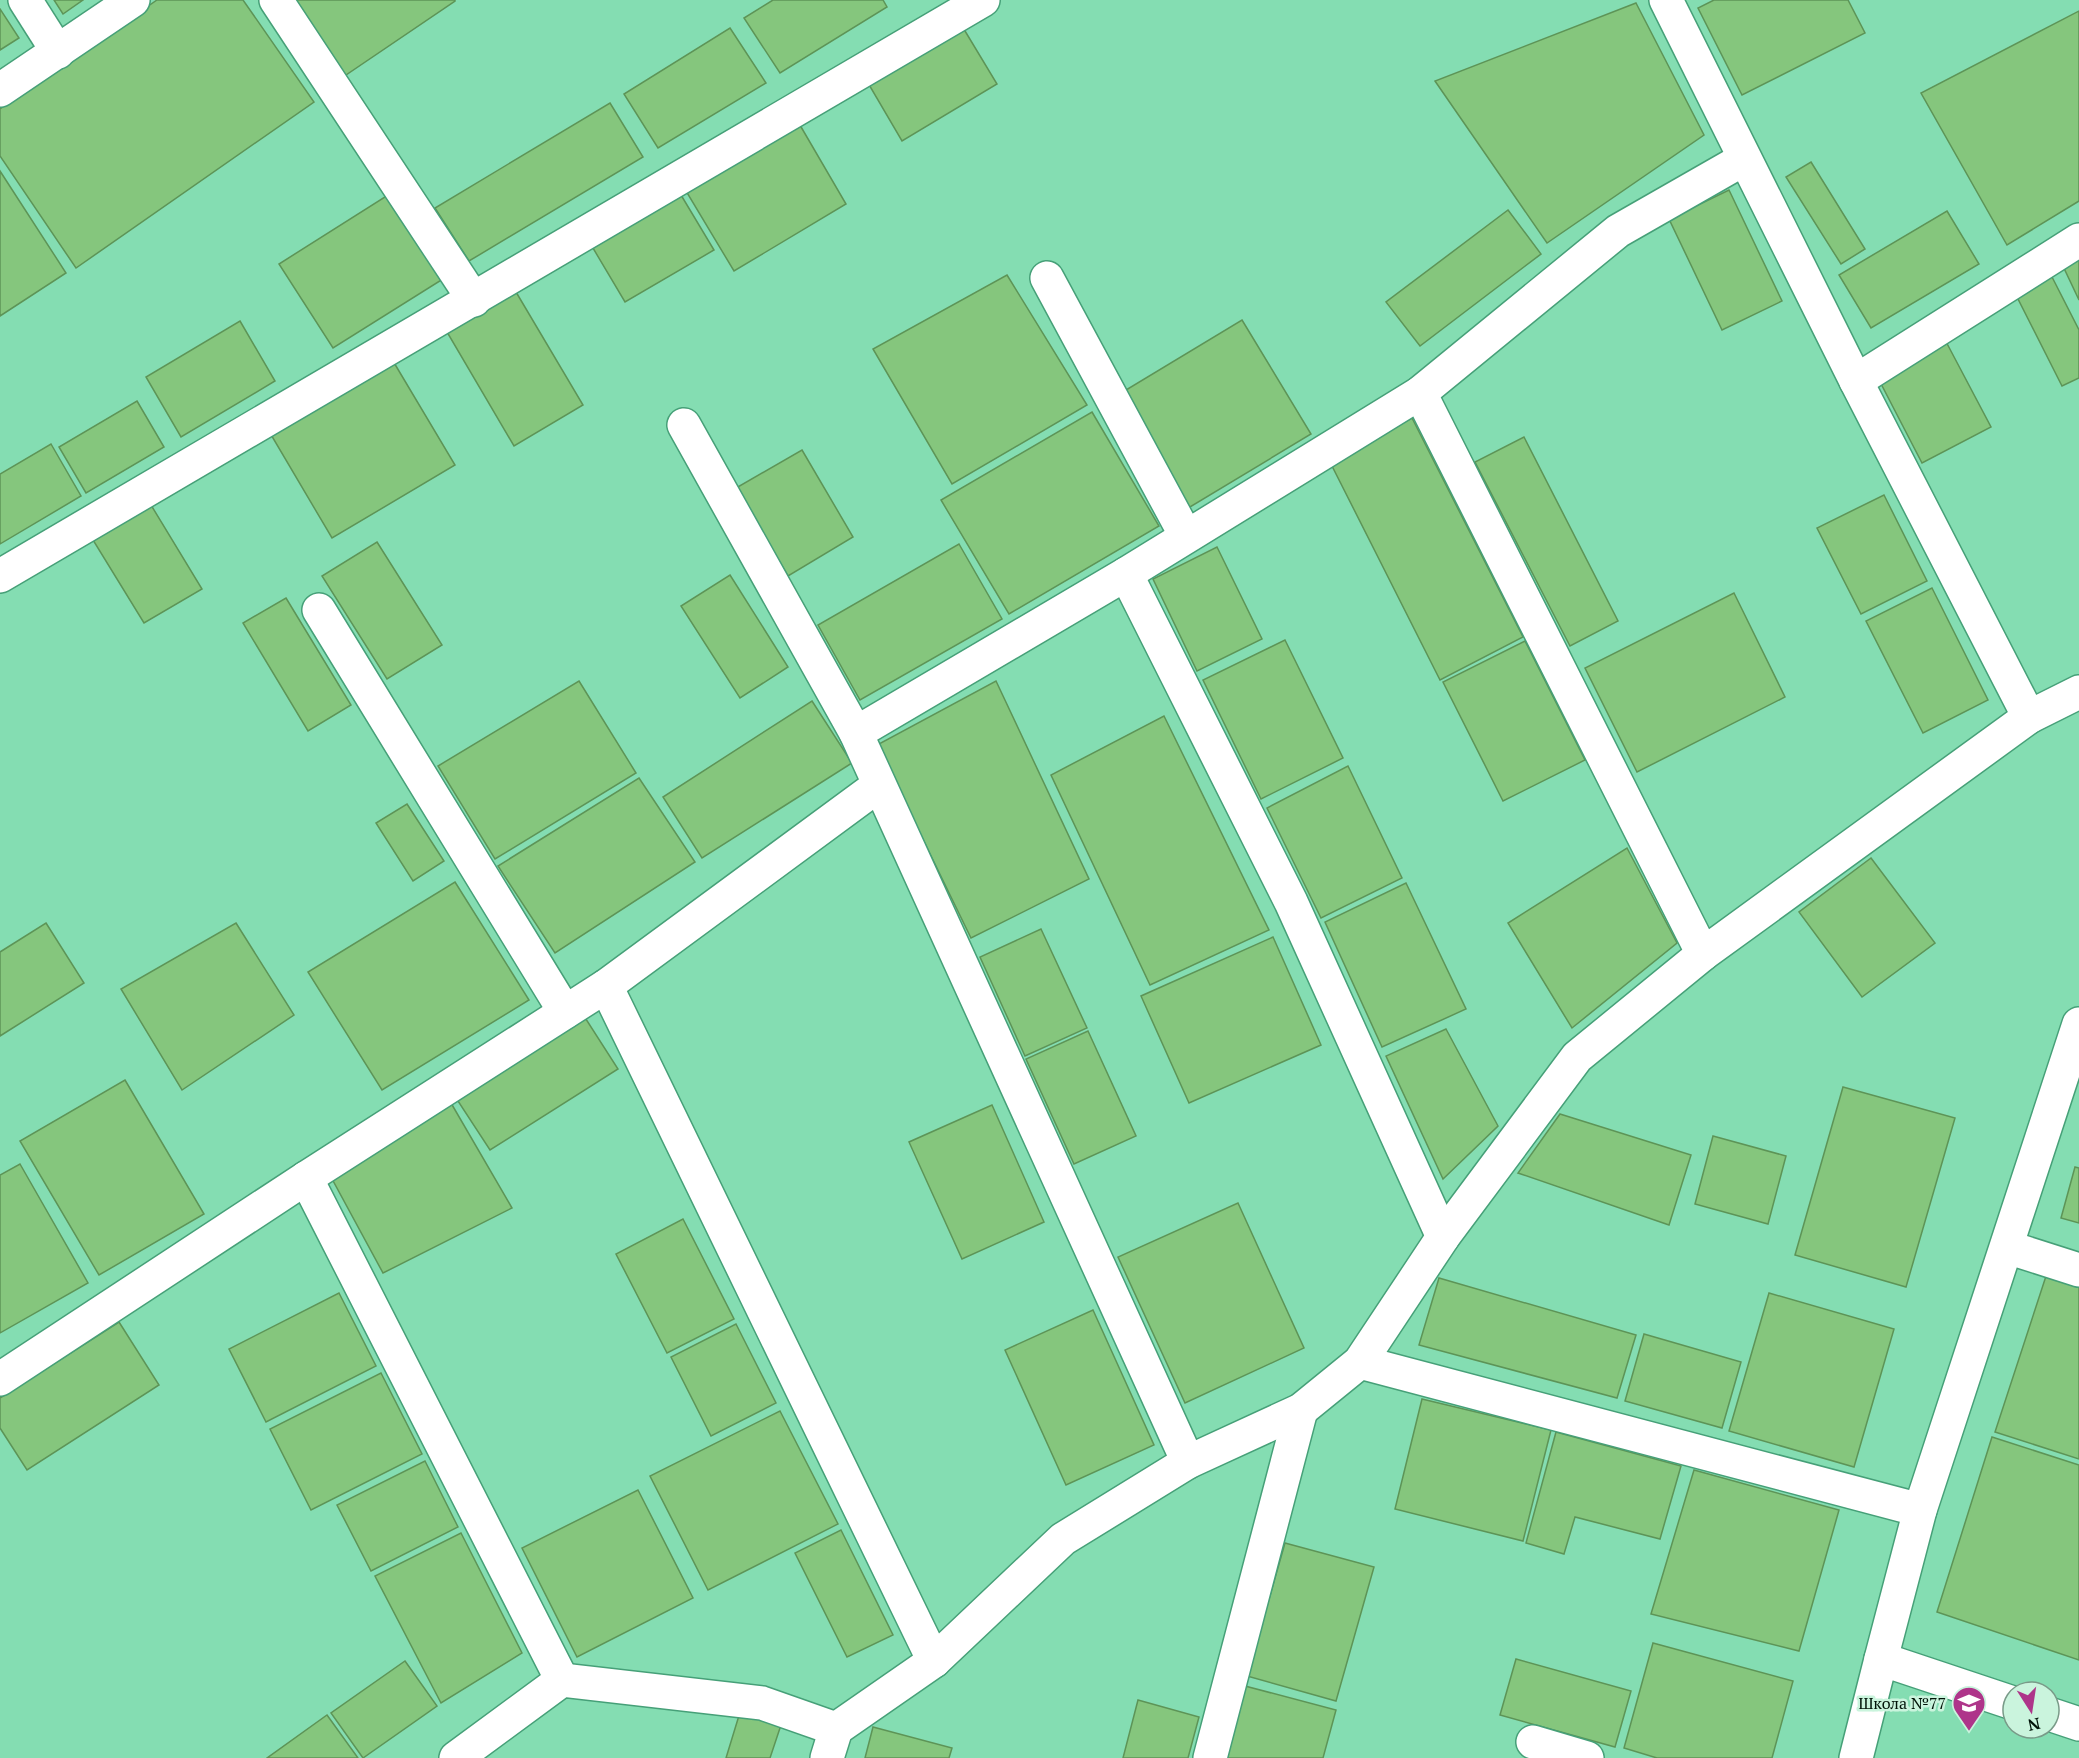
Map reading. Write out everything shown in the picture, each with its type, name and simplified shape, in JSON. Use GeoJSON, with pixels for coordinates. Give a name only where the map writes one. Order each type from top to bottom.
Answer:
{"type":"FeatureCollection","features":[{"type":"Feature","properties":{"kind":"street"},"geometry":{"type":"LineString","coordinates":[[25,0],[58,52]]}},
{"type":"Feature","properties":{"kind":"street"},"geometry":{"type":"LineString","coordinates":[[0,90],[133,0]]}},
{"type":"Feature","properties":{"kind":"street"},"geometry":{"type":"LineString","coordinates":[[276,0],[474,300]]}},
{"type":"Feature","properties":{"kind":"street"},"geometry":{"type":"LineString","coordinates":[[0,576],[983,0]]}},
{"type":"Feature","properties":{"kind":"street"},"geometry":{"type":"LineString","coordinates":[[1666,0],[1856,381],[2029,717]]}},
{"type":"Feature","properties":{"kind":"street"},"geometry":{"type":"LineString","coordinates":[[856,733],[1126,574],[1420,393],[1618,231],[1744,159]]}},
{"type":"Feature","properties":{"kind":"street"},"geometry":{"type":"LineString","coordinates":[[1856,381],[2079,240]]}},
{"type":"Feature","properties":{"kind":"street"},"geometry":{"type":"LineString","coordinates":[[1047,278],[1186,536]]}},
{"type":"Feature","properties":{"kind":"street"},"geometry":{"type":"LineString","coordinates":[[1420,393],[1703,954]]}},
{"type":"Feature","properties":{"kind":"street"},"geometry":{"type":"LineString","coordinates":[[684,425],[856,733],[1188,1462]]}},
{"type":"Feature","properties":{"kind":"street"},"geometry":{"type":"LineString","coordinates":[[1126,574],[1290,902],[1443,1237]]}},
{"type":"Feature","properties":{"kind":"street"},"geometry":{"type":"LineString","coordinates":[[319,610],[565,1012]]}},
{"type":"Feature","properties":{"kind":"street"},"geometry":{"type":"LineString","coordinates":[[456,1758],[562,1680],[762,1703],[831,1744],[934,1661],[1063,1539],[1188,1462],[1301,1410],[1360,1362],[1443,1237],[1577,1057],[1703,954],[2029,717],[2079,692]]}},
{"type":"Feature","properties":{"kind":"street"},"geometry":{"type":"LineString","coordinates":[[0,1379],[306,1178],[606,986],[879,784]]}},
{"type":"Feature","properties":{"kind":"street"},"geometry":{"type":"LineString","coordinates":[[606,986],[934,1661]]}},
{"type":"Feature","properties":{"kind":"street"},"geometry":{"type":"LineString","coordinates":[[1856,1758],[1920,1510],[2079,1024]]}},
{"type":"Feature","properties":{"kind":"street"},"geometry":{"type":"LineString","coordinates":[[306,1178],[562,1680]]}},
{"type":"Feature","properties":{"kind":"street"},"geometry":{"type":"LineString","coordinates":[[2007,1247],[2079,1270]]}},
{"type":"Feature","properties":{"kind":"street"},"geometry":{"type":"LineString","coordinates":[[1360,1362],[1920,1510]]}},
{"type":"Feature","properties":{"kind":"street"},"geometry":{"type":"LineString","coordinates":[[1210,1758],[1301,1410]]}},
{"type":"Feature","properties":{"kind":"street"},"geometry":{"type":"LineString","coordinates":[[1881,1659],[2001,1698]]}},
{"type":"Feature","properties":{"kind":"street"},"geometry":{"type":"LineString","coordinates":[[2061,1718],[2079,1724]]}},
{"type":"Feature","properties":{"kind":"street"},"geometry":{"type":"LineString","coordinates":[[1533,1742],[1587,1758]]}},
{"type":"Feature","properties":{"kind":"building"},"geometry":{"type":"Polygon","coordinates":[[[54,0],[83,0],[63,14],[54,0]]]}},
{"type":"Feature","properties":{"kind":"building"},"geometry":{"type":"Polygon","coordinates":[[[157,0],[243,0],[314,102],[76,268],[0,156],[0,109],[157,0]]]}},
{"type":"Feature","properties":{"kind":"building"},"geometry":{"type":"Polygon","coordinates":[[[290,0],[455,0],[455,1],[343,77],[290,0]]]}},
{"type":"Feature","properties":{"kind":"building"},"geometry":{"type":"Polygon","coordinates":[[[773,0],[883,0],[887,7],[780,73],[744,18],[773,0]]]}},
{"type":"Feature","properties":{"kind":"building"},"geometry":{"type":"Polygon","coordinates":[[[1714,0],[1848,0],[1865,33],[1742,95],[1698,8],[1714,0]]]}},
{"type":"Feature","properties":{"kind":"building"},"geometry":{"type":"Polygon","coordinates":[[[1636,3],[1704,135],[1547,243],[1435,81],[1636,3]]]}},
{"type":"Feature","properties":{"kind":"building"},"geometry":{"type":"Polygon","coordinates":[[[0,9],[19,38],[0,50],[0,9]]]}},
{"type":"Feature","properties":{"kind":"building"},"geometry":{"type":"Polygon","coordinates":[[[2079,11],[2079,201],[2007,245],[1921,93],[2079,11]]]}},
{"type":"Feature","properties":{"kind":"building"},"geometry":{"type":"Polygon","coordinates":[[[962,26],[997,84],[902,141],[868,83],[962,26]]]}},
{"type":"Feature","properties":{"kind":"building"},"geometry":{"type":"Polygon","coordinates":[[[730,28],[766,83],[658,148],[624,94],[730,28]]]}},
{"type":"Feature","properties":{"kind":"building"},"geometry":{"type":"Polygon","coordinates":[[[610,103],[643,157],[469,261],[435,208],[610,103]]]}},
{"type":"Feature","properties":{"kind":"building"},"geometry":{"type":"Polygon","coordinates":[[[797,120],[846,204],[734,271],[683,186],[797,120]]]}},
{"type":"Feature","properties":{"kind":"building"},"geometry":{"type":"Polygon","coordinates":[[[1811,162],[1865,249],[1841,264],[1786,177],[1811,162]]]}},
{"type":"Feature","properties":{"kind":"building"},"geometry":{"type":"Polygon","coordinates":[[[0,171],[66,273],[0,316],[0,171]]]}},
{"type":"Feature","properties":{"kind":"building"},"geometry":{"type":"Polygon","coordinates":[[[678,190],[714,250],[625,302],[590,243],[678,190]]]}},
{"type":"Feature","properties":{"kind":"building"},"geometry":{"type":"Polygon","coordinates":[[[1729,190],[1782,301],[1722,330],[1669,219],[1729,190]]]}},
{"type":"Feature","properties":{"kind":"building"},"geometry":{"type":"Polygon","coordinates":[[[388,195],[443,279],[333,348],[279,264],[388,195]]]}},
{"type":"Feature","properties":{"kind":"building"},"geometry":{"type":"Polygon","coordinates":[[[1508,210],[1541,254],[1420,346],[1386,302],[1508,210]]]}},
{"type":"Feature","properties":{"kind":"building"},"geometry":{"type":"Polygon","coordinates":[[[1947,211],[1979,264],[1871,328],[1839,275],[1947,211]]]}},
{"type":"Feature","properties":{"kind":"building"},"geometry":{"type":"Polygon","coordinates":[[[2079,254],[2079,300],[2062,264],[2079,254]]]}},
{"type":"Feature","properties":{"kind":"building"},"geometry":{"type":"Polygon","coordinates":[[[1007,275],[1087,405],[952,484],[873,349],[1007,275]]]}},
{"type":"Feature","properties":{"kind":"building"},"geometry":{"type":"Polygon","coordinates":[[[2051,275],[2079,330],[2079,378],[2062,386],[2015,293],[2051,275]]]}},
{"type":"Feature","properties":{"kind":"building"},"geometry":{"type":"Polygon","coordinates":[[[516,292],[583,405],[514,446],[447,332],[516,292]]]}},
{"type":"Feature","properties":{"kind":"building"},"geometry":{"type":"Polygon","coordinates":[[[1242,320],[1311,434],[1185,510],[1116,396],[1242,320]]]}},
{"type":"Feature","properties":{"kind":"building"},"geometry":{"type":"Polygon","coordinates":[[[240,321],[275,381],[181,437],[146,377],[240,321]]]}},
{"type":"Feature","properties":{"kind":"building"},"geometry":{"type":"Polygon","coordinates":[[[1943,336],[1991,427],[1922,463],[1877,376],[1943,336]]]}},
{"type":"Feature","properties":{"kind":"building"},"geometry":{"type":"Polygon","coordinates":[[[393,361],[455,465],[332,538],[270,433],[393,361]]]}},
{"type":"Feature","properties":{"kind":"building"},"geometry":{"type":"Polygon","coordinates":[[[137,401],[164,447],[86,493],[59,447],[137,401]]]}},
{"type":"Feature","properties":{"kind":"building"},"geometry":{"type":"Polygon","coordinates":[[[1092,412],[1159,526],[1009,614],[941,500],[1092,412]]]}},
{"type":"Feature","properties":{"kind":"building"},"geometry":{"type":"Polygon","coordinates":[[[1412,418],[1523,637],[1440,680],[1329,460],[1412,418]]]}},
{"type":"Feature","properties":{"kind":"building"},"geometry":{"type":"Polygon","coordinates":[[[1524,437],[1618,621],[1570,646],[1475,462],[1524,437]]]}},
{"type":"Feature","properties":{"kind":"building"},"geometry":{"type":"Polygon","coordinates":[[[51,444],[81,496],[0,544],[0,474],[51,444]]]}},
{"type":"Feature","properties":{"kind":"building"},"geometry":{"type":"Polygon","coordinates":[[[802,450],[853,537],[788,576],[736,488],[802,450]]]}},
{"type":"Feature","properties":{"kind":"building"},"geometry":{"type":"Polygon","coordinates":[[[1884,495],[1927,581],[1861,614],[1817,528],[1884,495]]]}},
{"type":"Feature","properties":{"kind":"building"},"geometry":{"type":"Polygon","coordinates":[[[151,505],[202,589],[144,623],[93,540],[151,505]]]}},
{"type":"Feature","properties":{"kind":"building"},"geometry":{"type":"Polygon","coordinates":[[[377,542],[442,645],[387,679],[322,576],[377,542]]]}},
{"type":"Feature","properties":{"kind":"building"},"geometry":{"type":"Polygon","coordinates":[[[959,544],[1002,619],[860,700],[818,625],[959,544]]]}},
{"type":"Feature","properties":{"kind":"building"},"geometry":{"type":"Polygon","coordinates":[[[1217,547],[1262,639],[1197,671],[1153,579],[1217,547]]]}},
{"type":"Feature","properties":{"kind":"building"},"geometry":{"type":"Polygon","coordinates":[[[730,575],[788,667],[740,698],[681,606],[730,575]]]}},
{"type":"Feature","properties":{"kind":"building"},"geometry":{"type":"Polygon","coordinates":[[[1932,588],[1988,700],[1923,733],[1866,621],[1932,588]]]}},
{"type":"Feature","properties":{"kind":"building"},"geometry":{"type":"Polygon","coordinates":[[[1734,593],[1785,697],[1637,772],[1585,668],[1734,593]]]}},
{"type":"Feature","properties":{"kind":"building"},"geometry":{"type":"Polygon","coordinates":[[[286,598],[351,705],[308,731],[243,623],[286,598]]]}},
{"type":"Feature","properties":{"kind":"building"},"geometry":{"type":"Polygon","coordinates":[[[1285,640],[1343,758],[1261,799],[1203,680],[1285,640]]]}},
{"type":"Feature","properties":{"kind":"building"},"geometry":{"type":"Polygon","coordinates":[[[1525,641],[1585,760],[1503,801],[1443,682],[1525,641]]]}},
{"type":"Feature","properties":{"kind":"building"},"geometry":{"type":"Polygon","coordinates":[[[579,681],[636,773],[495,859],[438,766],[579,681]]]}},
{"type":"Feature","properties":{"kind":"building"},"geometry":{"type":"Polygon","coordinates":[[[996,681],[1089,879],[971,938],[877,745],[996,681]]]}},
{"type":"Feature","properties":{"kind":"building"},"geometry":{"type":"Polygon","coordinates":[[[812,701],[852,763],[702,858],[663,797],[812,701]]]}},
{"type":"Feature","properties":{"kind":"building"},"geometry":{"type":"Polygon","coordinates":[[[1164,716],[1269,930],[1150,985],[1051,775],[1164,716]]]}},
{"type":"Feature","properties":{"kind":"building"},"geometry":{"type":"Polygon","coordinates":[[[1348,766],[1402,878],[1321,918],[1267,808],[1348,766]]]}},
{"type":"Feature","properties":{"kind":"building"},"geometry":{"type":"Polygon","coordinates":[[[639,778],[695,862],[555,953],[498,866],[639,778]]]}},
{"type":"Feature","properties":{"kind":"building"},"geometry":{"type":"Polygon","coordinates":[[[407,804],[444,861],[413,881],[376,823],[407,804]]]}},
{"type":"Feature","properties":{"kind":"building"},"geometry":{"type":"Polygon","coordinates":[[[1627,848],[1677,943],[1572,1028],[1508,923],[1627,848]]]}},
{"type":"Feature","properties":{"kind":"building"},"geometry":{"type":"Polygon","coordinates":[[[1871,858],[1935,943],[1862,997],[1799,912],[1871,858]]]}},
{"type":"Feature","properties":{"kind":"building"},"geometry":{"type":"Polygon","coordinates":[[[455,882],[529,1000],[382,1090],[308,972],[455,882]]]}},
{"type":"Feature","properties":{"kind":"building"},"geometry":{"type":"Polygon","coordinates":[[[1406,883],[1466,1009],[1382,1047],[1325,922],[1406,883]]]}},
{"type":"Feature","properties":{"kind":"building"},"geometry":{"type":"Polygon","coordinates":[[[46,923],[84,983],[0,1036],[0,952],[46,923]]]}},
{"type":"Feature","properties":{"kind":"building"},"geometry":{"type":"Polygon","coordinates":[[[236,923],[294,1015],[182,1090],[121,989],[236,923]]]}},
{"type":"Feature","properties":{"kind":"building"},"geometry":{"type":"Polygon","coordinates":[[[1041,929],[1087,1028],[1025,1056],[980,957],[1041,929]]]}},
{"type":"Feature","properties":{"kind":"building"},"geometry":{"type":"Polygon","coordinates":[[[1273,937],[1321,1045],[1189,1103],[1141,996],[1273,937]]]}},
{"type":"Feature","properties":{"kind":"building"},"geometry":{"type":"Polygon","coordinates":[[[584,1016],[618,1069],[490,1150],[456,1098],[584,1016]]]}},
{"type":"Feature","properties":{"kind":"building"},"geometry":{"type":"Polygon","coordinates":[[[1446,1029],[1498,1126],[1443,1179],[1386,1056],[1446,1029]]]}},
{"type":"Feature","properties":{"kind":"building"},"geometry":{"type":"Polygon","coordinates":[[[1088,1031],[1136,1136],[1074,1164],[1026,1059],[1088,1031]]]}},
{"type":"Feature","properties":{"kind":"building"},"geometry":{"type":"Polygon","coordinates":[[[125,1080],[204,1214],[99,1275],[20,1141],[125,1080]]]}},
{"type":"Feature","properties":{"kind":"building"},"geometry":{"type":"Polygon","coordinates":[[[1843,1087],[1955,1118],[1906,1287],[1795,1255],[1843,1087]]]}},
{"type":"Feature","properties":{"kind":"building"},"geometry":{"type":"Polygon","coordinates":[[[451,1103],[512,1208],[383,1273],[331,1177],[451,1103]]]}},
{"type":"Feature","properties":{"kind":"building"},"geometry":{"type":"Polygon","coordinates":[[[992,1105],[1044,1222],[962,1259],[909,1142],[992,1105]]]}},
{"type":"Feature","properties":{"kind":"building"},"geometry":{"type":"Polygon","coordinates":[[[1560,1114],[1691,1155],[1669,1225],[1518,1173],[1560,1114]]]}},
{"type":"Feature","properties":{"kind":"building"},"geometry":{"type":"Polygon","coordinates":[[[1713,1136],[1786,1156],[1768,1224],[1695,1204],[1713,1136]]]}},
{"type":"Feature","properties":{"kind":"building"},"geometry":{"type":"Polygon","coordinates":[[[20,1164],[88,1283],[0,1333],[0,1175],[20,1164]]]}},
{"type":"Feature","properties":{"kind":"building"},"geometry":{"type":"Polygon","coordinates":[[[2075,1167],[2079,1168],[2079,1223],[2061,1218],[2075,1167]]]}},
{"type":"Feature","properties":{"kind":"building"},"geometry":{"type":"Polygon","coordinates":[[[1238,1203],[1304,1348],[1185,1403],[1118,1257],[1238,1203]]]}},
{"type":"Feature","properties":{"kind":"building"},"geometry":{"type":"Polygon","coordinates":[[[683,1219],[734,1319],[667,1353],[616,1254],[683,1219]]]}},
{"type":"Feature","properties":{"kind":"building"},"geometry":{"type":"Polygon","coordinates":[[[2048,1270],[2079,1279],[2079,1459],[1995,1432],[2048,1270]]]}},
{"type":"Feature","properties":{"kind":"building"},"geometry":{"type":"Polygon","coordinates":[[[1439,1278],[1636,1335],[1617,1398],[1419,1345],[1439,1278]]]}},
{"type":"Feature","properties":{"kind":"building"},"geometry":{"type":"Polygon","coordinates":[[[339,1293],[376,1366],[266,1422],[229,1349],[339,1293]]]}},
{"type":"Feature","properties":{"kind":"building"},"geometry":{"type":"Polygon","coordinates":[[[1769,1293],[1894,1329],[1854,1467],[1729,1431],[1769,1293]]]}},
{"type":"Feature","properties":{"kind":"building"},"geometry":{"type":"Polygon","coordinates":[[[1093,1310],[1154,1445],[1066,1485],[1005,1350],[1093,1310]]]}},
{"type":"Feature","properties":{"kind":"building"},"geometry":{"type":"Polygon","coordinates":[[[119,1322],[159,1385],[27,1470],[0,1428],[0,1398],[119,1322]]]}},
{"type":"Feature","properties":{"kind":"building"},"geometry":{"type":"Polygon","coordinates":[[[736,1324],[776,1403],[711,1436],[671,1357],[736,1324]]]}},
{"type":"Feature","properties":{"kind":"building"},"geometry":{"type":"Polygon","coordinates":[[[1644,1334],[1741,1362],[1722,1428],[1625,1401],[1644,1334]]]}},
{"type":"Feature","properties":{"kind":"building"},"geometry":{"type":"Polygon","coordinates":[[[381,1373],[422,1454],[311,1510],[270,1429],[381,1373]]]}},
{"type":"Feature","properties":{"kind":"building"},"geometry":{"type":"Polygon","coordinates":[[[1422,1399],[1551,1430],[1523,1541],[1395,1509],[1422,1399]]]}},
{"type":"Feature","properties":{"kind":"building"},"geometry":{"type":"Polygon","coordinates":[[[780,1411],[838,1524],[708,1590],[650,1476],[780,1411]]]}},
{"type":"Feature","properties":{"kind":"building"},"geometry":{"type":"Polygon","coordinates":[[[1556,1432],[1681,1466],[1660,1539],[1575,1517],[1564,1554],[1526,1543],[1556,1432]]]}},
{"type":"Feature","properties":{"kind":"building"},"geometry":{"type":"Polygon","coordinates":[[[1992,1437],[2079,1465],[2079,1660],[1937,1612],[1992,1437]]]}},
{"type":"Feature","properties":{"kind":"building"},"geometry":{"type":"Polygon","coordinates":[[[425,1461],[458,1527],[371,1571],[337,1505],[425,1461]]]}},
{"type":"Feature","properties":{"kind":"building"},"geometry":{"type":"Polygon","coordinates":[[[1694,1470],[1839,1510],[1799,1651],[1651,1614],[1694,1470]]]}},
{"type":"Feature","properties":{"kind":"building"},"geometry":{"type":"Polygon","coordinates":[[[638,1490],[693,1598],[577,1657],[522,1548],[638,1490]]]}},
{"type":"Feature","properties":{"kind":"building"},"geometry":{"type":"Polygon","coordinates":[[[841,1530],[893,1635],[847,1657],[795,1553],[841,1530]]]}},
{"type":"Feature","properties":{"kind":"building"},"geometry":{"type":"Polygon","coordinates":[[[461,1533],[522,1653],[441,1703],[375,1576],[461,1533]]]}},
{"type":"Feature","properties":{"kind":"building"},"geometry":{"type":"Polygon","coordinates":[[[1285,1543],[1374,1567],[1336,1701],[1247,1676],[1285,1543]]]}},
{"type":"Feature","properties":{"kind":"building"},"geometry":{"type":"Polygon","coordinates":[[[1653,1643],[1793,1681],[1772,1758],[1657,1758],[1624,1748],[1653,1643]]]}},
{"type":"Feature","properties":{"kind":"building"},"geometry":{"type":"Polygon","coordinates":[[[1516,1659],[1631,1691],[1615,1747],[1500,1715],[1516,1659]]]}},
{"type":"Feature","properties":{"kind":"building"},"geometry":{"type":"Polygon","coordinates":[[[405,1661],[437,1706],[363,1758],[331,1713],[405,1661]]]}},
{"type":"Feature","properties":{"kind":"building"},"geometry":{"type":"Polygon","coordinates":[[[1245,1686],[1336,1710],[1323,1758],[1226,1758],[1245,1686]]]}},
{"type":"Feature","properties":{"kind":"building"},"geometry":{"type":"Polygon","coordinates":[[[1138,1700],[1199,1717],[1188,1758],[1123,1758],[1138,1700]]]}},
{"type":"Feature","properties":{"kind":"building"},"geometry":{"type":"Polygon","coordinates":[[[741,1709],[782,1722],[770,1758],[726,1758],[741,1709]]]}},
{"type":"Feature","properties":{"kind":"building"},"geometry":{"type":"Polygon","coordinates":[[[327,1715],[358,1758],[267,1758],[327,1715]]]}},
{"type":"Feature","properties":{"kind":"building"},"geometry":{"type":"Polygon","coordinates":[[[873,1727],[952,1748],[949,1758],[865,1758],[873,1727]]]}},
{"type":"Feature","properties":{"kind":"place","name":"Школа №77"},"geometry":{"type":"Point","coordinates":[1969,1732]}}]}
